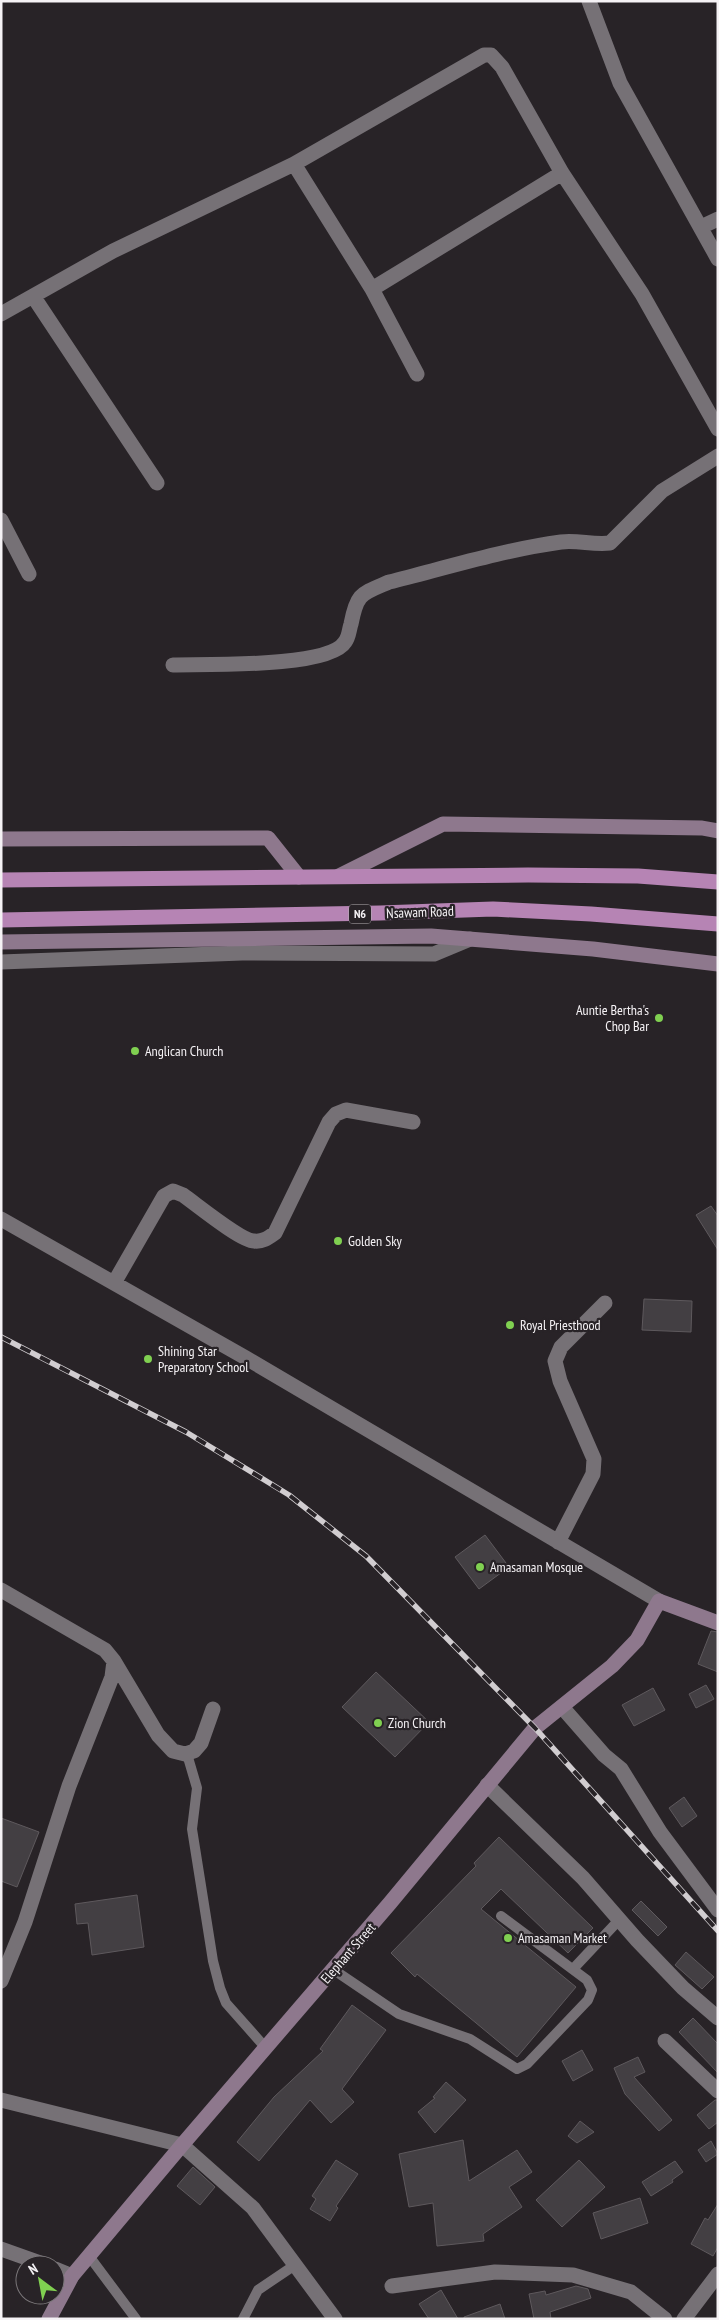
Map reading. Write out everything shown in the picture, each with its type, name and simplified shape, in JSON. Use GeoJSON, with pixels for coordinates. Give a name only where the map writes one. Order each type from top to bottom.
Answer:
{"type":"FeatureCollection","features":[{"type":"Feature","properties":{"kind":"highway"},"geometry":{"type":"LineString","coordinates":[[1,880],[339,876],[638,876],[718,882]]}},
{"type":"Feature","properties":{"kind":"highway","name":"Nsawam Road"},"geometry":{"type":"LineString","coordinates":[[1,920],[492,909],[591,914],[718,924]]}},
{"type":"Feature","properties":{"kind":"main road"},"geometry":{"type":"LineString","coordinates":[[339,876],[443,824],[702,828],[718,831]]}},
{"type":"Feature","properties":{"kind":"main road"},"geometry":{"type":"LineString","coordinates":[[1,840],[268,838],[299,877]]}},
{"type":"Feature","properties":{"kind":"main road"},"geometry":{"type":"LineString","coordinates":[[1,942],[431,936],[593,949],[718,964]]}},
{"type":"Feature","properties":{"kind":"main road"},"geometry":{"type":"LineString","coordinates":[[659,1601],[718,1623]]}},
{"type":"Feature","properties":{"kind":"main road","name":"Elephant Street"},"geometry":{"type":"LineString","coordinates":[[49,2319],[72,2276],[265,2048],[334,1970],[486,1785],[535,1728],[612,1666],[637,1640],[659,1601]]}},
{"type":"Feature","properties":{"kind":"street"},"geometry":{"type":"LineString","coordinates":[[589,1],[620,83],[718,259]]}},
{"type":"Feature","properties":{"kind":"street"},"geometry":{"type":"LineString","coordinates":[[1,314],[113,251],[294,164],[484,56],[491,55],[502,67],[562,173],[642,294],[718,429]]}},
{"type":"Feature","properties":{"kind":"street"},"geometry":{"type":"LineString","coordinates":[[294,164],[372,289],[417,374]]}},
{"type":"Feature","properties":{"kind":"street"},"geometry":{"type":"LineString","coordinates":[[372,289],[562,173]]}},
{"type":"Feature","properties":{"kind":"street"},"geometry":{"type":"LineString","coordinates":[[701,227],[718,219]]}},
{"type":"Feature","properties":{"kind":"street"},"geometry":{"type":"LineString","coordinates":[[33,296],[157,483]]}},
{"type":"Feature","properties":{"kind":"street"},"geometry":{"type":"LineString","coordinates":[[173,665],[261,664],[318,657],[334,652],[345,643],[358,597],[368,591],[388,582],[535,546],[575,541],[595,544],[610,543],[662,491],[718,456]]}},
{"type":"Feature","properties":{"kind":"street"},"geometry":{"type":"LineString","coordinates":[[1,520],[28,574]]}},
{"type":"Feature","properties":{"kind":"street"},"geometry":{"type":"LineString","coordinates":[[1,962],[242,953],[434,954],[470,939]]}},
{"type":"Feature","properties":{"kind":"street"},"geometry":{"type":"LineString","coordinates":[[114,1283],[164,1196],[173,1192],[182,1195],[241,1236],[252,1242],[263,1241],[275,1233],[329,1122],[336,1114],[346,1110],[413,1122]]}},
{"type":"Feature","properties":{"kind":"street"},"geometry":{"type":"LineString","coordinates":[[1,1219],[659,1601]]}},
{"type":"Feature","properties":{"kind":"street"},"geometry":{"type":"LineString","coordinates":[[558,1542],[593,1474],[594,1459],[560,1380],[555,1361],[561,1347],[605,1303]]}},
{"type":"Feature","properties":{"kind":"street"},"geometry":{"type":"LineString","coordinates":[[1,1590],[105,1650],[114,1661],[165,1745],[173,1751],[187,1754],[194,1752],[201,1743],[213,1709]]}},
{"type":"Feature","properties":{"kind":"street"},"geometry":{"type":"LineString","coordinates":[[1,1981],[25,1922],[69,1786],[112,1677],[114,1661]]}},
{"type":"Feature","properties":{"kind":"street"},"geometry":{"type":"LineString","coordinates":[[562,1707],[604,1755],[621,1769],[660,1832],[718,1910]]}},
{"type":"Feature","properties":{"kind":"street"},"geometry":{"type":"LineString","coordinates":[[486,1785],[583,1878],[619,1920],[683,1988],[718,2018]]}},
{"type":"Feature","properties":{"kind":"street"},"geometry":{"type":"LineString","coordinates":[[665,2040],[718,2091]]}},
{"type":"Feature","properties":{"kind":"street"},"geometry":{"type":"LineString","coordinates":[[1,2100],[182,2145],[253,2208],[335,2319]]}},
{"type":"Feature","properties":{"kind":"street"},"geometry":{"type":"LineString","coordinates":[[1,2249],[21,2255]]}},
{"type":"Feature","properties":{"kind":"street"},"geometry":{"type":"LineString","coordinates":[[392,2286],[495,2272],[573,2275],[630,2292],[665,2319]]}},
{"type":"Feature","properties":{"kind":"street"},"geometry":{"type":"LineString","coordinates":[[65,2273],[72,2276]]}},
{"type":"Feature","properties":{"kind":"street"},"geometry":{"type":"LineString","coordinates":[[684,2319],[718,2274]]}},
{"type":"Feature","properties":{"kind":"lane"},"geometry":{"type":"LineString","coordinates":[[187,1754],[197,1788],[192,1828],[213,1961],[220,1988],[230,2009],[265,2048]]}},
{"type":"Feature","properties":{"kind":"lane"},"geometry":{"type":"LineString","coordinates":[[334,1970],[399,2014],[470,2039],[517,2068],[527,2064],[588,2000],[592,1990],[587,1980],[501,1916]]}},
{"type":"Feature","properties":{"kind":"lane"},"geometry":{"type":"LineString","coordinates":[[573,1969],[619,1920]]}},
{"type":"Feature","properties":{"kind":"lane"},"geometry":{"type":"LineString","coordinates":[[89,2256],[136,2319]]}},
{"type":"Feature","properties":{"kind":"lane"},"geometry":{"type":"LineString","coordinates":[[243,2319],[258,2290],[295,2265]]}},
{"type":"Feature","properties":{"kind":"building"},"geometry":{"type":"Polygon","coordinates":[[[711,1206],[718,1216],[718,1250],[696,1215],[711,1206]]]}},
{"type":"Feature","properties":{"kind":"building"},"geometry":{"type":"Polygon","coordinates":[[[644,1299],[692,1301],[691,1332],[642,1330],[644,1299]]]}},
{"type":"Feature","properties":{"kind":"building"},"geometry":{"type":"Polygon","coordinates":[[[485,1535],[509,1567],[479,1589],[455,1557],[485,1535]]]}},
{"type":"Feature","properties":{"kind":"building"},"geometry":{"type":"Polygon","coordinates":[[[711,1631],[718,1632],[718,1672],[698,1664],[711,1631]]]}},
{"type":"Feature","properties":{"kind":"building"},"geometry":{"type":"Polygon","coordinates":[[[376,1672],[429,1722],[395,1757],[342,1707],[376,1672]]]}},
{"type":"Feature","properties":{"kind":"building"},"geometry":{"type":"Polygon","coordinates":[[[706,1685],[714,1699],[696,1708],[689,1694],[706,1685]]]}},
{"type":"Feature","properties":{"kind":"building"},"geometry":{"type":"Polygon","coordinates":[[[653,1688],[665,1710],[634,1726],[622,1705],[653,1688]]]}},
{"type":"Feature","properties":{"kind":"building"},"geometry":{"type":"Polygon","coordinates":[[[684,1797],[697,1816],[682,1827],[669,1808],[684,1797]]]}},
{"type":"Feature","properties":{"kind":"building"},"geometry":{"type":"Polygon","coordinates":[[[1,1818],[39,1832],[17,1887],[1,1881],[1,1818]]]}},
{"type":"Feature","properties":{"kind":"building"},"geometry":{"type":"Polygon","coordinates":[[[499,1837],[593,1928],[568,1953],[501,1889],[481,1909],[576,1987],[517,2057],[417,1974],[415,1977],[391,1953],[476,1866],[474,1863],[499,1837]]]}},
{"type":"Feature","properties":{"kind":"building"},"geometry":{"type":"Polygon","coordinates":[[[137,1895],[144,1947],[92,1955],[88,1923],[77,1924],[75,1904],[137,1895]]]}},
{"type":"Feature","properties":{"kind":"building"},"geometry":{"type":"Polygon","coordinates":[[[641,1901],[667,1927],[658,1936],[632,1910],[641,1901]]]}},
{"type":"Feature","properties":{"kind":"building"},"geometry":{"type":"Polygon","coordinates":[[[686,1952],[714,1977],[702,1989],[675,1965],[686,1952]]]}},
{"type":"Feature","properties":{"kind":"building"},"geometry":{"type":"Polygon","coordinates":[[[352,2005],[386,2030],[342,2089],[354,2102],[331,2123],[310,2100],[259,2161],[237,2142],[274,2097],[323,2051],[320,2049],[352,2005]]]}},
{"type":"Feature","properties":{"kind":"building"},"geometry":{"type":"Polygon","coordinates":[[[693,2018],[718,2044],[718,2073],[679,2032],[693,2018]]]}},
{"type":"Feature","properties":{"kind":"building"},"geometry":{"type":"Polygon","coordinates":[[[582,2050],[593,2070],[573,2081],[562,2061],[582,2050]]]}},
{"type":"Feature","properties":{"kind":"building"},"geometry":{"type":"Polygon","coordinates":[[[638,2057],[645,2072],[634,2077],[672,2120],[659,2131],[625,2094],[614,2068],[638,2057]]]}},
{"type":"Feature","properties":{"kind":"building"},"geometry":{"type":"Polygon","coordinates":[[[446,2082],[466,2100],[435,2133],[418,2112],[435,2098],[433,2097],[446,2082]]]}},
{"type":"Feature","properties":{"kind":"building"},"geometry":{"type":"Polygon","coordinates":[[[715,2100],[718,2100],[718,2122],[709,2129],[697,2115],[715,2100]]]}},
{"type":"Feature","properties":{"kind":"building"},"geometry":{"type":"Polygon","coordinates":[[[580,2121],[594,2132],[577,2143],[568,2136],[580,2121]]]}},
{"type":"Feature","properties":{"kind":"building"},"geometry":{"type":"Polygon","coordinates":[[[463,2140],[469,2181],[517,2150],[532,2172],[509,2187],[522,2207],[483,2234],[484,2241],[437,2246],[433,2203],[409,2207],[399,2154],[463,2140]]]}},
{"type":"Feature","properties":{"kind":"building"},"geometry":{"type":"Polygon","coordinates":[[[711,2141],[718,2154],[706,2162],[698,2150],[711,2141]]]}},
{"type":"Feature","properties":{"kind":"building"},"geometry":{"type":"Polygon","coordinates":[[[336,2160],[358,2174],[336,2206],[338,2208],[330,2221],[310,2209],[316,2199],[312,2196],[336,2160]]]}},
{"type":"Feature","properties":{"kind":"building"},"geometry":{"type":"Polygon","coordinates":[[[579,2160],[605,2187],[562,2227],[536,2200],[579,2160]]]}},
{"type":"Feature","properties":{"kind":"building"},"geometry":{"type":"Polygon","coordinates":[[[675,2161],[683,2172],[672,2180],[673,2182],[651,2196],[642,2182],[675,2161]]]}},
{"type":"Feature","properties":{"kind":"building"},"geometry":{"type":"Polygon","coordinates":[[[193,2167],[215,2187],[200,2205],[177,2186],[193,2167]]]}},
{"type":"Feature","properties":{"kind":"building"},"geometry":{"type":"Polygon","coordinates":[[[640,2198],[648,2223],[601,2239],[593,2213],[640,2198]]]}},
{"type":"Feature","properties":{"kind":"building"},"geometry":{"type":"Polygon","coordinates":[[[718,2204],[718,2247],[713,2256],[691,2244],[705,2218],[708,2220],[718,2204]]]}},
{"type":"Feature","properties":{"kind":"building"},"geometry":{"type":"Polygon","coordinates":[[[576,2286],[588,2289],[591,2298],[550,2312],[551,2319],[534,2319],[529,2294],[545,2291],[546,2295],[576,2286]]]}},
{"type":"Feature","properties":{"kind":"building"},"geometry":{"type":"Polygon","coordinates":[[[441,2290],[458,2319],[429,2319],[419,2304],[441,2290]]]}},
{"type":"Feature","properties":{"kind":"building"},"geometry":{"type":"Polygon","coordinates":[[[500,2304],[505,2319],[464,2319],[464,2317],[500,2304]]]}},
{"type":"Feature","properties":{"kind":"railway"},"geometry":{"type":"LineString","coordinates":[[1,1337],[186,1432],[289,1495],[366,1556],[535,1728],[718,1931]]}},
{"type":"Feature","properties":{"kind":"place","name":"Auntie Bertha's Chop Bar"},"geometry":{"type":"Point","coordinates":[659,1018]}},
{"type":"Feature","properties":{"kind":"place","name":"Anglican Church"},"geometry":{"type":"Point","coordinates":[135,1051]}},
{"type":"Feature","properties":{"kind":"place","name":"Golden Sky"},"geometry":{"type":"Point","coordinates":[338,1241]}},
{"type":"Feature","properties":{"kind":"place","name":"Royal Priesthood"},"geometry":{"type":"Point","coordinates":[510,1325]}},
{"type":"Feature","properties":{"kind":"place","name":"Shining Star Preparatory School"},"geometry":{"type":"Point","coordinates":[148,1359]}},
{"type":"Feature","properties":{"kind":"place","name":"Amasaman Mosque"},"geometry":{"type":"Point","coordinates":[480,1567]}},
{"type":"Feature","properties":{"kind":"place","name":"Zion Church"},"geometry":{"type":"Point","coordinates":[378,1723]}},
{"type":"Feature","properties":{"kind":"place","name":"Amasaman Market"},"geometry":{"type":"Point","coordinates":[508,1938]}}]}
